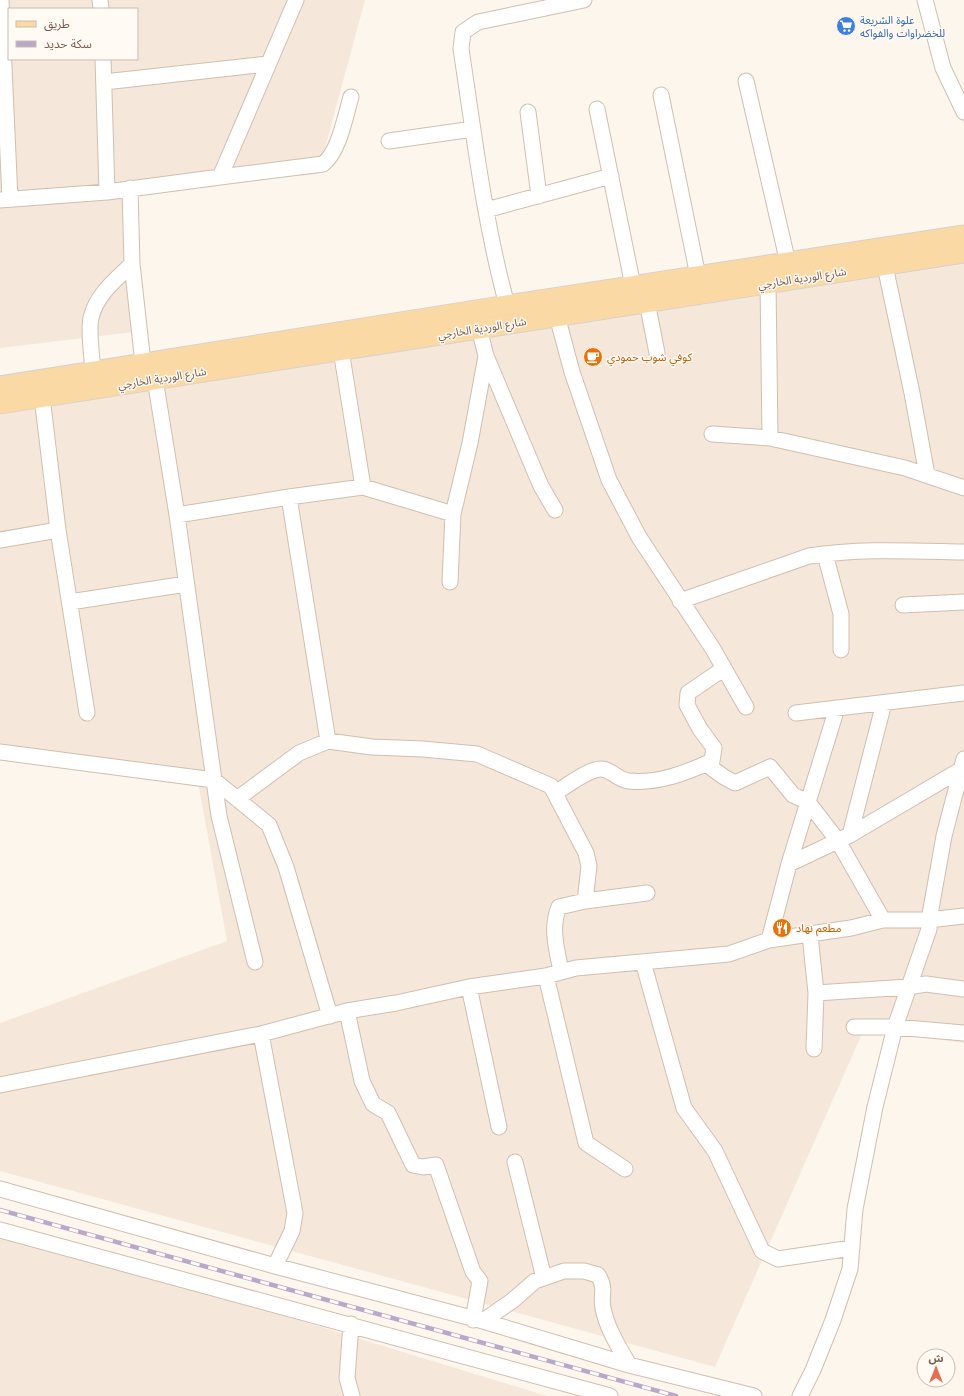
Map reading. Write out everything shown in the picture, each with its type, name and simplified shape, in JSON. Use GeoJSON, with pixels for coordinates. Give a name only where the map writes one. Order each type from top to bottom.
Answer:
{"type":"FeatureCollection","features":[{"type":"Feature","properties":{"kind":"main road","name":"شارع الوردية الخارجي"},"geometry":{"type":"LineString","coordinates":[[0,386],[143,362],[964,235]]}},
{"type":"Feature","properties":{"kind":"main road","name":"شارع الوردية الخارجي"},"geometry":{"type":"LineString","coordinates":[[0,404],[964,253]]}},
{"type":"Feature","properties":{"kind":"main road"},"geometry":{"type":"LineString","coordinates":[[265,343],[260,354],[268,362]]}},
{"type":"Feature","properties":{"kind":"main road"},"geometry":{"type":"LineString","coordinates":[[189,355],[194,359],[196,366],[190,374]]}},
{"type":"Feature","properties":{"kind":"street"},"geometry":{"type":"LineString","coordinates":[[1,0],[5,200],[106,192],[322,164],[330,159],[351,97]]}},
{"type":"Feature","properties":{"kind":"street"},"geometry":{"type":"LineString","coordinates":[[220,177],[267,64],[296,0]]}},
{"type":"Feature","properties":{"kind":"street"},"geometry":{"type":"LineString","coordinates":[[507,305],[492,248],[461,49],[463,32],[478,22],[584,0]]}},
{"type":"Feature","properties":{"kind":"street"},"geometry":{"type":"LineString","coordinates":[[925,0],[943,68],[964,112]]}},
{"type":"Feature","properties":{"kind":"street"},"geometry":{"type":"LineString","coordinates":[[103,60],[106,192]]}},
{"type":"Feature","properties":{"kind":"street"},"geometry":{"type":"LineString","coordinates":[[104,82],[267,64]]}},
{"type":"Feature","properties":{"kind":"street"},"geometry":{"type":"LineString","coordinates":[[746,81],[788,263]]}},
{"type":"Feature","properties":{"kind":"street"},"geometry":{"type":"LineString","coordinates":[[661,95],[698,276]]}},
{"type":"Feature","properties":{"kind":"street"},"geometry":{"type":"LineString","coordinates":[[597,109],[633,286]]}},
{"type":"Feature","properties":{"kind":"street"},"geometry":{"type":"LineString","coordinates":[[528,112],[539,196]]}},
{"type":"Feature","properties":{"kind":"street"},"geometry":{"type":"LineString","coordinates":[[389,141],[473,129]]}},
{"type":"Feature","properties":{"kind":"street"},"geometry":{"type":"LineString","coordinates":[[486,210],[611,176]]}},
{"type":"Feature","properties":{"kind":"street"},"geometry":{"type":"LineString","coordinates":[[130,188],[132,264],[143,362]]}},
{"type":"Feature","properties":{"kind":"street"},"geometry":{"type":"LineString","coordinates":[[93,370],[90,318],[97,303],[109,286],[132,264]]}},
{"type":"Feature","properties":{"kind":"street"},"geometry":{"type":"LineString","coordinates":[[885,266],[912,393],[926,475]]}},
{"type":"Feature","properties":{"kind":"street"},"geometry":{"type":"LineString","coordinates":[[768,283],[770,438]]}},
{"type":"Feature","properties":{"kind":"street"},"geometry":{"type":"LineString","coordinates":[[647,302],[657,353]]}},
{"type":"Feature","properties":{"kind":"street"},"geometry":{"type":"LineString","coordinates":[[557,316],[572,372],[609,480],[639,537],[713,649],[746,707]]}},
{"type":"Feature","properties":{"kind":"street"},"geometry":{"type":"LineString","coordinates":[[479,328],[486,356],[541,486],[555,510]]}},
{"type":"Feature","properties":{"kind":"street"},"geometry":{"type":"LineString","coordinates":[[341,350],[363,487]]}},
{"type":"Feature","properties":{"kind":"street"},"geometry":{"type":"LineString","coordinates":[[450,582],[454,514],[470,443],[486,356]]}},
{"type":"Feature","properties":{"kind":"street"},"geometry":{"type":"LineString","coordinates":[[155,379],[177,516],[219,816],[254,962]]}},
{"type":"Feature","properties":{"kind":"street"},"geometry":{"type":"LineString","coordinates":[[42,397],[58,530],[87,713]]}},
{"type":"Feature","properties":{"kind":"street"},"geometry":{"type":"LineString","coordinates":[[712,434],[770,438],[905,468],[964,488]]}},
{"type":"Feature","properties":{"kind":"street"},"geometry":{"type":"LineString","coordinates":[[177,516],[289,497],[363,487],[454,514]]}},
{"type":"Feature","properties":{"kind":"street"},"geometry":{"type":"LineString","coordinates":[[289,497],[328,741]]}},
{"type":"Feature","properties":{"kind":"street"},"geometry":{"type":"LineString","coordinates":[[0,540],[58,530]]}},
{"type":"Feature","properties":{"kind":"street"},"geometry":{"type":"LineString","coordinates":[[680,601],[769,568],[809,556],[899,551],[964,552]]}},
{"type":"Feature","properties":{"kind":"street"},"geometry":{"type":"LineString","coordinates":[[825,554],[841,614],[841,650]]}},
{"type":"Feature","properties":{"kind":"street"},"geometry":{"type":"LineString","coordinates":[[70,602],[186,584]]}},
{"type":"Feature","properties":{"kind":"street"},"geometry":{"type":"LineString","coordinates":[[903,605],[964,602]]}},
{"type":"Feature","properties":{"kind":"street"},"geometry":{"type":"LineString","coordinates":[[555,793],[595,769],[607,769],[627,781],[642,781],[684,774],[712,761],[714,748],[700,729],[687,705],[688,693],[723,669]]}},
{"type":"Feature","properties":{"kind":"street"},"geometry":{"type":"LineString","coordinates":[[796,713],[964,693]]}},
{"type":"Feature","properties":{"kind":"street"},"geometry":{"type":"LineString","coordinates":[[844,838],[884,703]]}},
{"type":"Feature","properties":{"kind":"street"},"geometry":{"type":"LineString","coordinates":[[769,940],[789,864],[837,708]]}},
{"type":"Feature","properties":{"kind":"street"},"geometry":{"type":"LineString","coordinates":[[237,799],[299,753],[328,741],[372,747],[423,749],[478,754],[551,786],[586,853],[589,866],[585,901]]}},
{"type":"Feature","properties":{"kind":"street"},"geometry":{"type":"LineString","coordinates":[[0,752],[214,780],[269,825],[286,867],[330,1016]]}},
{"type":"Feature","properties":{"kind":"street"},"geometry":{"type":"LineString","coordinates":[[706,764],[735,783],[770,767],[793,795],[808,802],[844,838],[883,920]]}},
{"type":"Feature","properties":{"kind":"street"},"geometry":{"type":"LineString","coordinates":[[789,864],[844,838],[963,764]]}},
{"type":"Feature","properties":{"kind":"street"},"geometry":{"type":"LineString","coordinates":[[800,1396],[813,1370],[833,1320],[850,1269],[855,1209],[875,1107],[895,1027],[929,929],[929,920],[944,836],[963,764]]}},
{"type":"Feature","properties":{"kind":"street"},"geometry":{"type":"LineString","coordinates":[[560,971],[554,934],[554,917],[559,907],[585,901],[647,893]]}},
{"type":"Feature","properties":{"kind":"street"},"geometry":{"type":"LineString","coordinates":[[0,1085],[261,1034],[347,1011],[396,1003],[469,987],[546,976],[560,971],[617,963],[682,960],[728,954],[769,940],[810,935],[883,920],[929,920],[964,916]]}},
{"type":"Feature","properties":{"kind":"street"},"geometry":{"type":"LineString","coordinates":[[810,935],[816,993],[814,1049]]}},
{"type":"Feature","properties":{"kind":"street"},"geometry":{"type":"LineString","coordinates":[[643,962],[684,1108],[716,1151],[762,1251],[778,1259],[852,1248]]}},
{"type":"Feature","properties":{"kind":"street"},"geometry":{"type":"LineString","coordinates":[[546,976],[586,1143],[624,1168]]}},
{"type":"Feature","properties":{"kind":"street"},"geometry":{"type":"LineString","coordinates":[[816,993],[908,987],[926,984],[964,989]]}},
{"type":"Feature","properties":{"kind":"street"},"geometry":{"type":"LineString","coordinates":[[469,987],[499,1127]]}},
{"type":"Feature","properties":{"kind":"street"},"geometry":{"type":"LineString","coordinates":[[347,1011],[362,1081],[373,1104],[388,1113],[413,1165],[423,1167],[436,1165],[473,1272],[480,1281],[478,1321]]}},
{"type":"Feature","properties":{"kind":"street"},"geometry":{"type":"LineString","coordinates":[[854,1028],[895,1027],[964,1033]]}},
{"type":"Feature","properties":{"kind":"street"},"geometry":{"type":"LineString","coordinates":[[261,1034],[295,1213],[292,1231],[275,1266]]}},
{"type":"Feature","properties":{"kind":"street"},"geometry":{"type":"LineString","coordinates":[[515,1162],[544,1278]]}},
{"type":"Feature","properties":{"kind":"street"},"geometry":{"type":"LineString","coordinates":[[0,1189],[478,1321],[629,1365],[754,1396]]}},
{"type":"Feature","properties":{"kind":"street"},"geometry":{"type":"LineString","coordinates":[[0,1230],[351,1324],[603,1395]]}},
{"type":"Feature","properties":{"kind":"street"},"geometry":{"type":"LineString","coordinates":[[478,1321],[512,1301],[535,1281],[564,1272],[584,1272],[598,1275],[604,1286],[603,1307],[610,1328],[629,1365]]}},
{"type":"Feature","properties":{"kind":"street"},"geometry":{"type":"LineString","coordinates":[[351,1324],[348,1378],[352,1396]]}},
{"type":"Feature","properties":{"kind":"shaded area"},"geometry":{"type":"Polygon","coordinates":[[[0,0],[365,0],[318,174],[136,190],[142,331],[0,348],[0,0]]]}},
{"type":"Feature","properties":{"kind":"shaded area"},"geometry":{"type":"Polygon","coordinates":[[[964,264],[964,1043],[864,1029],[715,1367],[0,1171],[0,1023],[227,941],[198,782],[0,760],[0,413],[964,264]]]}},
{"type":"Feature","properties":{"kind":"shaded area"},"geometry":{"type":"Polygon","coordinates":[[[0,1229],[547,1396],[0,1396],[0,1229]]]}},
{"type":"Feature","properties":{"kind":"railway"},"geometry":{"type":"LineString","coordinates":[[0,1210],[676,1396]]}},
{"type":"Feature","properties":{"kind":"place","name":"علوة الشريعة للخضراوات والفواكه"},"geometry":{"type":"Point","coordinates":[846,26]}},
{"type":"Feature","properties":{"kind":"place","name":"كوفي شوب حمودي"},"geometry":{"type":"Point","coordinates":[593,357]}},
{"type":"Feature","properties":{"kind":"place","name":"مطعم نهاد"},"geometry":{"type":"Point","coordinates":[782,928]}}]}
